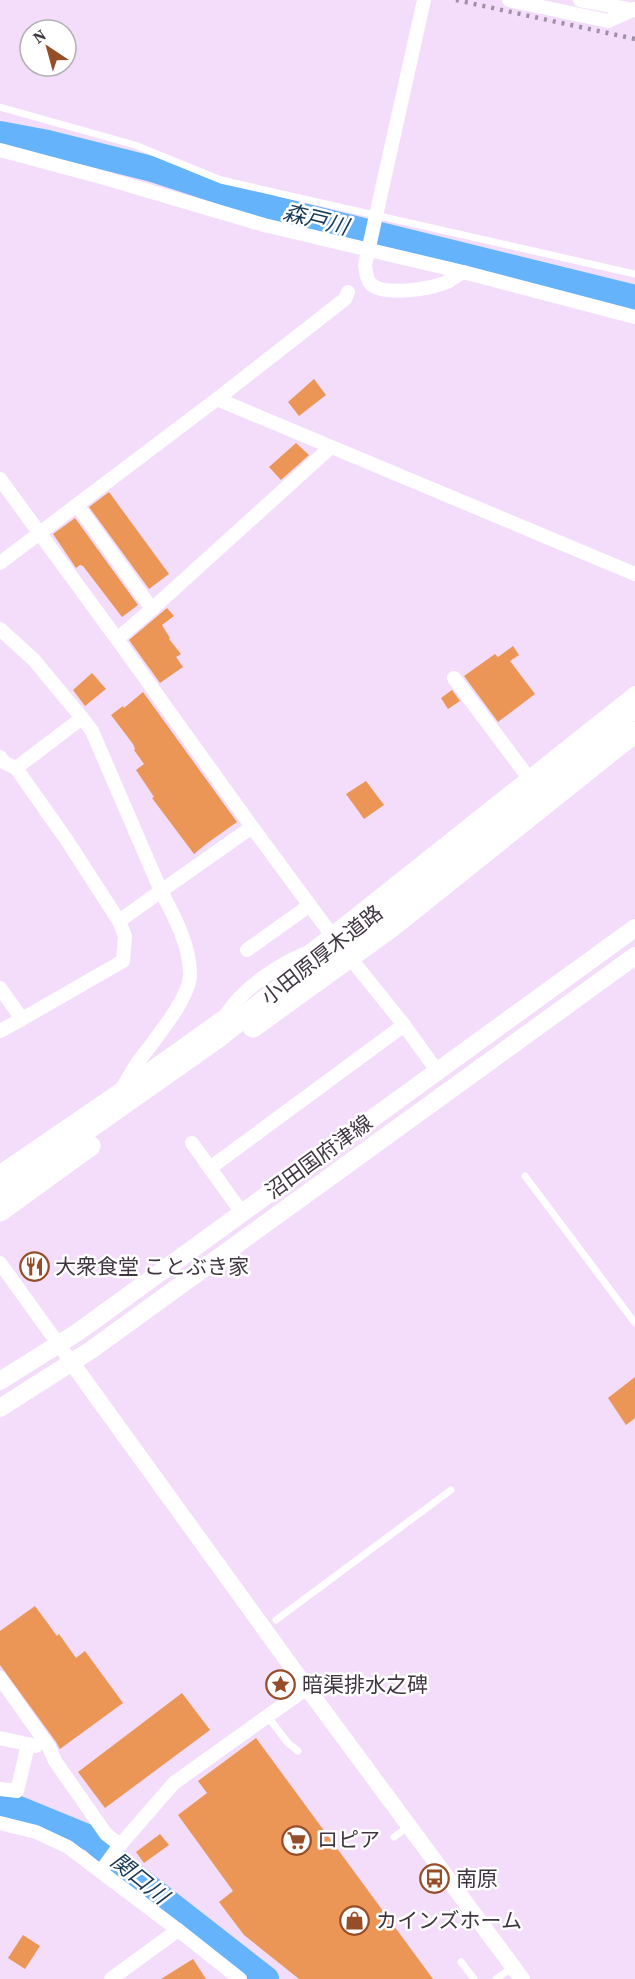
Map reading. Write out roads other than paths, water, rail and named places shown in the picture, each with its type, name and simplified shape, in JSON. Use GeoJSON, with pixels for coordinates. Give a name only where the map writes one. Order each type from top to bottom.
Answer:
{"type":"FeatureCollection","features":[{"type":"Feature","properties":{"kind":"highway","name":"小田原厚木道路"},"geometry":{"type":"LineString","coordinates":[[0,1191],[216,1039],[635,707]]}},
{"type":"Feature","properties":{"kind":"highway","name":"小田原厚木道路"},"geometry":{"type":"LineString","coordinates":[[0,1211],[390,928],[635,732]]}},
{"type":"Feature","properties":{"kind":"main road","name":"沼田国府津線"},"geometry":{"type":"LineString","coordinates":[[0,1381],[60,1344],[437,1071],[633,933]]}},
{"type":"Feature","properties":{"kind":"main road","name":"沼田国府津線"},"geometry":{"type":"LineString","coordinates":[[0,1408],[72,1363],[635,956]]}},
{"type":"Feature","properties":{"kind":"street"},"geometry":{"type":"LineString","coordinates":[[424,0],[365,265],[366,275],[371,284],[393,291],[436,285],[447,282],[463,272]]}},
{"type":"Feature","properties":{"kind":"street"},"geometry":{"type":"LineString","coordinates":[[509,0],[608,21],[634,9]]}},
{"type":"Feature","properties":{"kind":"street"},"geometry":{"type":"LineString","coordinates":[[580,0],[634,9]]}},
{"type":"Feature","properties":{"kind":"street"},"geometry":{"type":"LineString","coordinates":[[0,150],[264,225],[463,272],[635,317]]}},
{"type":"Feature","properties":{"kind":"street"},"geometry":{"type":"LineString","coordinates":[[0,563],[217,399],[345,298],[348,292]]}},
{"type":"Feature","properties":{"kind":"street"},"geometry":{"type":"LineString","coordinates":[[217,399],[635,574]]}},
{"type":"Feature","properties":{"kind":"street"},"geometry":{"type":"LineString","coordinates":[[117,639],[331,447]]}},
{"type":"Feature","properties":{"kind":"street"},"geometry":{"type":"LineString","coordinates":[[0,479],[331,934],[404,1025],[437,1071]]}},
{"type":"Feature","properties":{"kind":"street"},"geometry":{"type":"LineString","coordinates":[[77,505],[152,609]]}},
{"type":"Feature","properties":{"kind":"street"},"geometry":{"type":"LineString","coordinates":[[0,629],[34,660],[92,731],[181,933],[187,952],[190,976],[176,1009],[123,1087]]}},
{"type":"Feature","properties":{"kind":"street"},"geometry":{"type":"LineString","coordinates":[[454,678],[528,777]]}},
{"type":"Feature","properties":{"kind":"street"},"geometry":{"type":"LineString","coordinates":[[0,1172],[226,1015],[235,1000],[289,960],[309,952],[635,693]]}},
{"type":"Feature","properties":{"kind":"street"},"geometry":{"type":"LineString","coordinates":[[16,768],[82,718]]}},
{"type":"Feature","properties":{"kind":"street"},"geometry":{"type":"LineString","coordinates":[[0,757],[5,763],[16,768],[66,839],[119,921],[125,936],[123,961],[0,1031]]}},
{"type":"Feature","properties":{"kind":"street"},"geometry":{"type":"LineString","coordinates":[[119,921],[252,826]]}},
{"type":"Feature","properties":{"kind":"street"},"geometry":{"type":"LineString","coordinates":[[248,950],[310,905]]}},
{"type":"Feature","properties":{"kind":"street"},"geometry":{"type":"LineString","coordinates":[[0,988],[22,1019]]}},
{"type":"Feature","properties":{"kind":"street"},"geometry":{"type":"LineString","coordinates":[[210,1168],[404,1025]]}},
{"type":"Feature","properties":{"kind":"street"},"geometry":{"type":"LineString","coordinates":[[192,1143],[242,1213]]}},
{"type":"Feature","properties":{"kind":"street"},"geometry":{"type":"LineString","coordinates":[[0,1263],[307,1688],[518,1973]]}},
{"type":"Feature","properties":{"kind":"street"},"geometry":{"type":"LineString","coordinates":[[0,1678],[106,1834],[120,1845]]}},
{"type":"Feature","properties":{"kind":"street"},"geometry":{"type":"LineString","coordinates":[[101,1871],[120,1845],[174,1784],[307,1688]]}},
{"type":"Feature","properties":{"kind":"street"},"geometry":{"type":"LineString","coordinates":[[0,1738],[28,1745],[49,1747]]}},
{"type":"Feature","properties":{"kind":"street"},"geometry":{"type":"LineString","coordinates":[[0,1789],[17,1791],[28,1745]]}},
{"type":"Feature","properties":{"kind":"street"},"geometry":{"type":"LineString","coordinates":[[0,1824],[36,1832],[68,1847],[240,1979]]}},
{"type":"Feature","properties":{"kind":"street"},"geometry":{"type":"LineString","coordinates":[[111,1979],[178,1930]]}},
{"type":"Feature","properties":{"kind":"lane"},"geometry":{"type":"LineString","coordinates":[[0,107],[135,146],[221,180],[635,274]]}},
{"type":"Feature","properties":{"kind":"lane"},"geometry":{"type":"LineString","coordinates":[[525,1176],[635,1323]]}},
{"type":"Feature","properties":{"kind":"lane"},"geometry":{"type":"LineString","coordinates":[[276,1620],[451,1490]]}},
{"type":"Feature","properties":{"kind":"lane"},"geometry":{"type":"LineString","coordinates":[[268,1717],[288,1743],[298,1751]]}},
{"type":"Feature","properties":{"kind":"lane"},"geometry":{"type":"LineString","coordinates":[[394,1837],[410,1826]]}},
{"type":"Feature","properties":{"kind":"lane"},"geometry":{"type":"LineString","coordinates":[[461,1962],[474,1979]]}},
{"type":"Feature","properties":{"kind":"lane"},"geometry":{"type":"LineString","coordinates":[[496,1979],[518,1973]]}},
{"type":"Feature","properties":{"kind":"waterway","name":"森戸川"},"geometry":{"type":"LineString","coordinates":[[0,134],[48,143],[152,169],[275,209],[635,298]]}},
{"type":"Feature","properties":{"kind":"waterway","name":"関口川"},"geometry":{"type":"LineString","coordinates":[[0,1805],[14,1807],[92,1839],[134,1876],[266,1979]]}},
{"type":"Feature","properties":{"kind":"railway"},"geometry":{"type":"LineString","coordinates":[[456,0],[635,39]]}},
{"type":"Feature","properties":{"kind":"place","name":"大衆食堂 ことぶき家"},"geometry":{"type":"Point","coordinates":[34,1267]}},
{"type":"Feature","properties":{"kind":"place","name":"暗渠排水之碑"},"geometry":{"type":"Point","coordinates":[281,1685]}},
{"type":"Feature","properties":{"kind":"place","name":"ロピア"},"geometry":{"type":"Point","coordinates":[296,1840]}},
{"type":"Feature","properties":{"kind":"place","name":"南原"},"geometry":{"type":"Point","coordinates":[435,1879]}},
{"type":"Feature","properties":{"kind":"place","name":"カインズホーム"},"geometry":{"type":"Point","coordinates":[355,1921]}}]}
